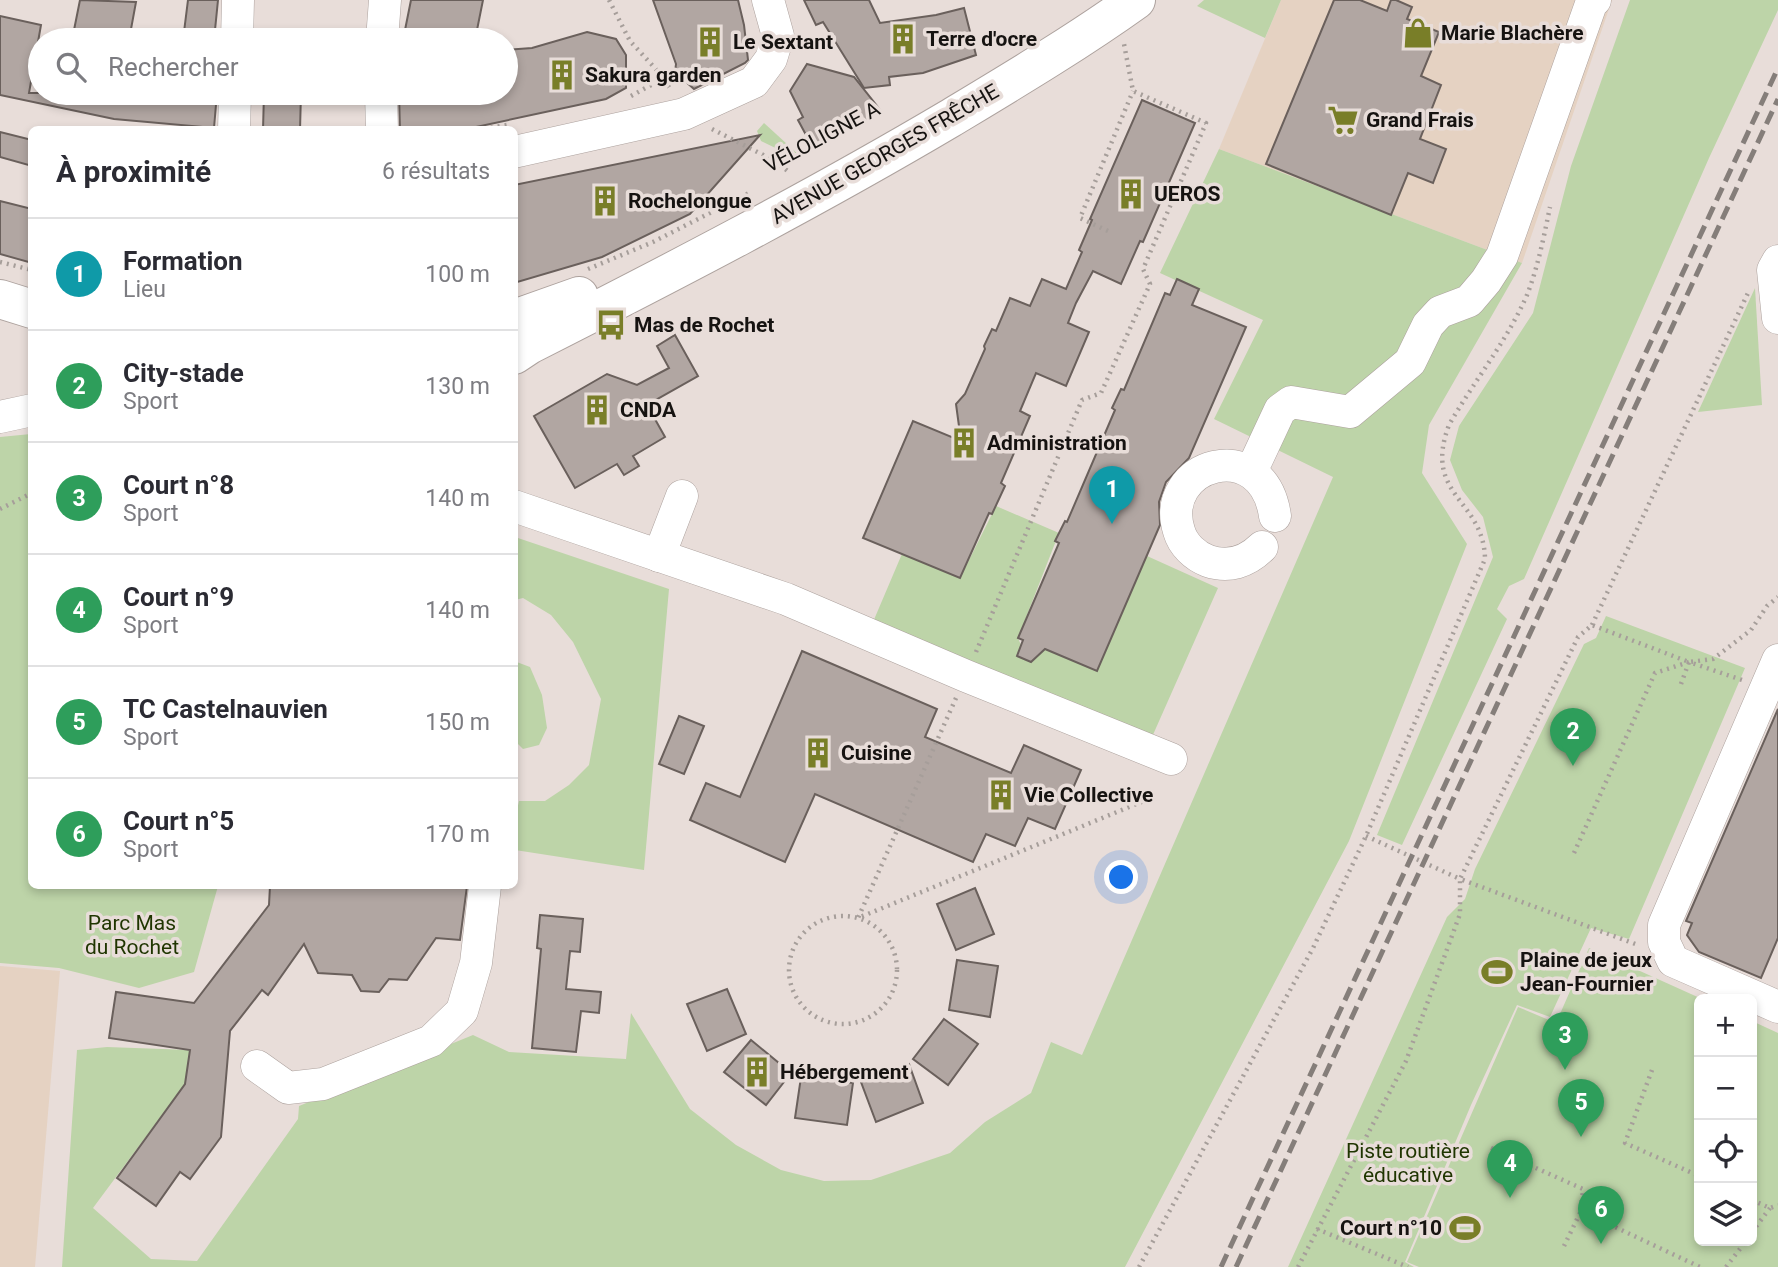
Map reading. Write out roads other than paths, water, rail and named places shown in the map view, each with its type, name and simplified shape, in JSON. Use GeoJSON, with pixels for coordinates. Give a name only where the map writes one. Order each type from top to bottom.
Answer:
{"type":"FeatureCollection","features":[{"type":"Feature","properties":{"kind":"main road","name":"AVENUE GEORGES FRÊCHE"},"geometry":{"type":"LineString","coordinates":[[518,352],[750,231],[894,151],[1069,47],[1136,0]]}},
{"type":"Feature","properties":{"kind":"main road","name":"AVENUE GEORGES FRÊCHE"},"geometry":{"type":"LineString","coordinates":[[518,318],[594,290],[664,259],[909,124],[1036,49],[1114,17]]}},
{"type":"Feature","properties":{"kind":"main road"},"geometry":{"type":"LineString","coordinates":[[0,288],[28,292]]}},
{"type":"Feature","properties":{"kind":"main road"},"geometry":{"type":"LineString","coordinates":[[0,299],[28,308]]}},
{"type":"Feature","properties":{"kind":"street"},"geometry":{"type":"LineString","coordinates":[[237,28],[238,0]]}},
{"type":"Feature","properties":{"kind":"street"},"geometry":{"type":"LineString","coordinates":[[383,28],[385,0]]}},
{"type":"Feature","properties":{"kind":"street"},"geometry":{"type":"LineString","coordinates":[[518,137],[684,114],[754,82],[771,59],[778,36],[768,0]]}},
{"type":"Feature","properties":{"kind":"street"},"geometry":{"type":"LineString","coordinates":[[1251,472],[1280,410],[1290,402],[1350,412],[1410,362],[1428,325],[1440,312],[1469,300],[1486,281],[1502,256],[1591,4],[1595,0]]}},
{"type":"Feature","properties":{"kind":"street"},"geometry":{"type":"LineString","coordinates":[[234,126],[235,105]]}},
{"type":"Feature","properties":{"kind":"street"},"geometry":{"type":"LineString","coordinates":[[381,105],[382,126]]}},
{"type":"Feature","properties":{"kind":"street"},"geometry":{"type":"LineString","coordinates":[[1776,265],[1778,318]]}},
{"type":"Feature","properties":{"kind":"street"},"geometry":{"type":"LineString","coordinates":[[0,417],[28,411]]}},
{"type":"Feature","properties":{"kind":"street"},"geometry":{"type":"LineString","coordinates":[[1262,547],[1251,558],[1235,564],[1218,564],[1201,559],[1188,548],[1180,535],[1176,519],[1177,504],[1183,489],[1206,469],[1221,465],[1237,466],[1251,472],[1264,483],[1273,498],[1275,516]]}},
{"type":"Feature","properties":{"kind":"street"},"geometry":{"type":"LineString","coordinates":[[659,556],[682,496]]}},
{"type":"Feature","properties":{"kind":"street"},"geometry":{"type":"LineString","coordinates":[[518,507],[786,599],[1171,759]]}},
{"type":"Feature","properties":{"kind":"street"},"geometry":{"type":"LineString","coordinates":[[1778,660],[1664,925],[1664,942],[1673,961],[1778,1007]]}},
{"type":"Feature","properties":{"kind":"street"},"geometry":{"type":"LineString","coordinates":[[257,1066],[288,1088],[323,1084],[431,1041],[462,1011],[476,963],[485,889]]}},
{"type":"Feature","properties":{"kind":"railway"},"geometry":{"type":"LineString","coordinates":[[1221,1267],[1778,68]]}},
{"type":"Feature","properties":{"kind":"railway"},"geometry":{"type":"LineString","coordinates":[[1236,1267],[1778,99]]}},
{"type":"Feature","properties":{"kind":"place","name":"Marie Blachère"},"geometry":{"type":"Point","coordinates":[1418,33]}},
{"type":"Feature","properties":{"kind":"place","name":"Terre d'ocre"},"geometry":{"type":"Point","coordinates":[903,39]}},
{"type":"Feature","properties":{"kind":"place","name":"Le Sextant"},"geometry":{"type":"Point","coordinates":[710,42]}},
{"type":"Feature","properties":{"kind":"place","name":"Sakura garden"},"geometry":{"type":"Point","coordinates":[562,75]}},
{"type":"Feature","properties":{"kind":"place","name":"Grand Frais"},"geometry":{"type":"Point","coordinates":[1343,120]}},
{"type":"Feature","properties":{"kind":"place","name":"UEROS"},"geometry":{"type":"Point","coordinates":[1131,194]}},
{"type":"Feature","properties":{"kind":"place","name":"Rochelongue"},"geometry":{"type":"Point","coordinates":[605,201]}},
{"type":"Feature","properties":{"kind":"place","name":"Mas de Rochet"},"geometry":{"type":"Point","coordinates":[611,325]}},
{"type":"Feature","properties":{"kind":"place","name":"CNDA"},"geometry":{"type":"Point","coordinates":[597,410]}},
{"type":"Feature","properties":{"kind":"place","name":"Administration"},"geometry":{"type":"Point","coordinates":[964,443]}},
{"type":"Feature","properties":{"kind":"place","name":"Formation"},"geometry":{"type":"Point","coordinates":[1112,524]}},
{"type":"Feature","properties":{"kind":"place","name":"Cuisine"},"geometry":{"type":"Point","coordinates":[818,753]}},
{"type":"Feature","properties":{"kind":"place","name":"City-stade"},"geometry":{"type":"Point","coordinates":[1573,766]}},
{"type":"Feature","properties":{"kind":"place","name":"Vie Collective"},"geometry":{"type":"Point","coordinates":[1001,795]}},
{"type":"Feature","properties":{"kind":"place","name":"Plaine de jeux Jean-Fournier"},"geometry":{"type":"Point","coordinates":[1497,972]}},
{"type":"Feature","properties":{"kind":"place","name":"Court n°8"},"geometry":{"type":"Point","coordinates":[1565,1070]}},
{"type":"Feature","properties":{"kind":"place","name":"Hébergement"},"geometry":{"type":"Point","coordinates":[757,1072]}},
{"type":"Feature","properties":{"kind":"place","name":"TC Castelnauvien"},"geometry":{"type":"Point","coordinates":[1581,1137]}},
{"type":"Feature","properties":{"kind":"place","name":"Court n°9"},"geometry":{"type":"Point","coordinates":[1510,1198]}},
{"type":"Feature","properties":{"kind":"place","name":"Court n°10"},"geometry":{"type":"Point","coordinates":[1465,1228]}},
{"type":"Feature","properties":{"kind":"place","name":"Court n°5"},"geometry":{"type":"Point","coordinates":[1601,1244]}},
{"type":"Feature","properties":{"kind":"park label","name":"Parc Mas du Rochet"},"geometry":{"type":"Point","coordinates":[132,935]}},
{"type":"Feature","properties":{"kind":"park label","name":"Piste routière éducative"},"geometry":{"type":"Point","coordinates":[1408,1163]}}]}
